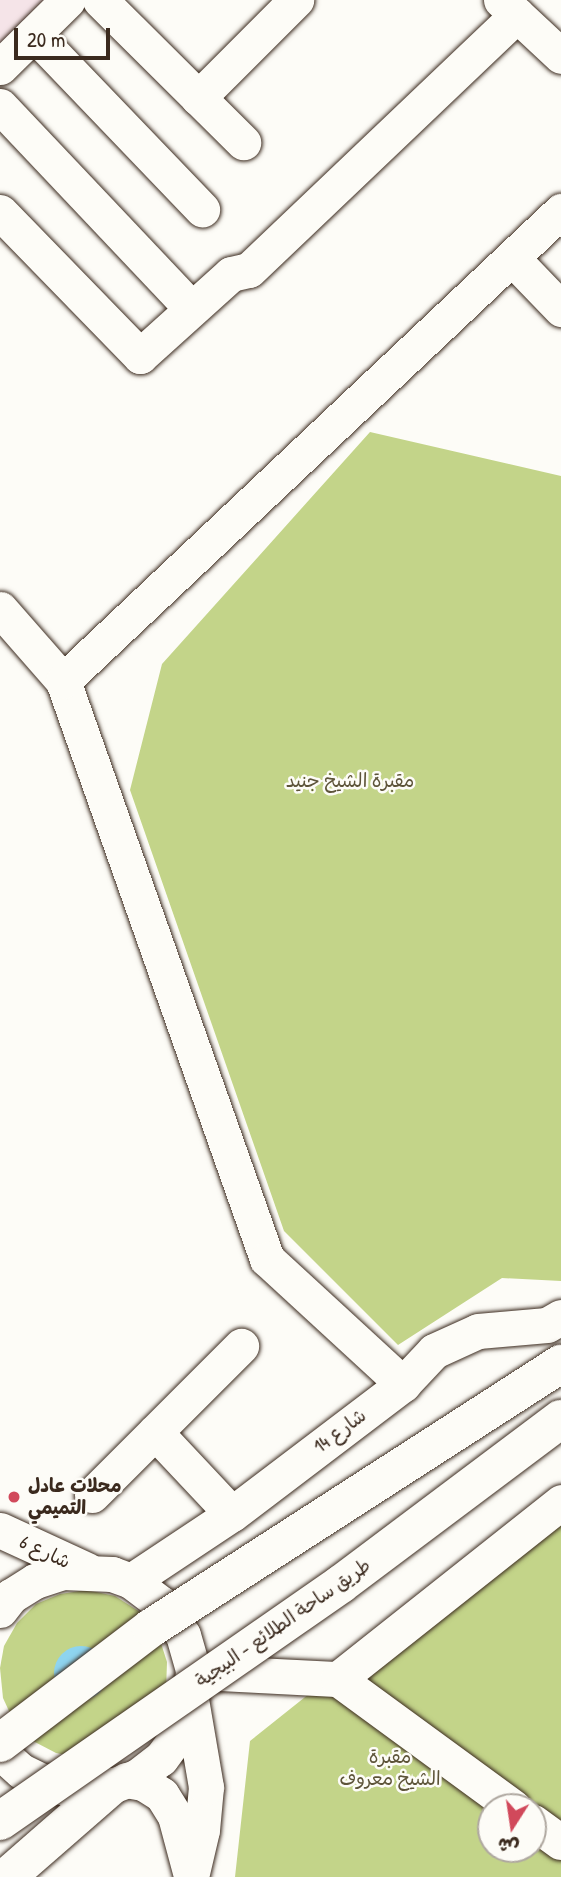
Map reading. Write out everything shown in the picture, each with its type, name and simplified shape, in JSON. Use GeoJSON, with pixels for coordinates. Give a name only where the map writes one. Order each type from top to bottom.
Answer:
{"type":"FeatureCollection","features":[{"type":"Feature","properties":{"kind":"main road"},"geometry":{"type":"LineString","coordinates":[[0,1743],[152,1628],[561,1364]]}},
{"type":"Feature","properties":{"kind":"main road","name":"طريق ساحة الطلائع - البيجية"},"geometry":{"type":"LineString","coordinates":[[0,1821],[362,1569],[561,1419]]}},
{"type":"Feature","properties":{"kind":"main road"},"geometry":{"type":"LineString","coordinates":[[7,1877],[118,1783]]}},
{"type":"Feature","properties":{"kind":"street"},"geometry":{"type":"LineString","coordinates":[[0,67],[68,0]]}},
{"type":"Feature","properties":{"kind":"street"},"geometry":{"type":"LineString","coordinates":[[100,0],[243,142]]}},
{"type":"Feature","properties":{"kind":"street"},"geometry":{"type":"LineString","coordinates":[[198,98],[296,0]]}},
{"type":"Feature","properties":{"kind":"street"},"geometry":{"type":"LineString","coordinates":[[0,212],[140,356],[231,274],[249,270],[509,8],[561,56]]}},
{"type":"Feature","properties":{"kind":"street"},"geometry":{"type":"LineString","coordinates":[[34,34],[202,209]]}},
{"type":"Feature","properties":{"kind":"street"},"geometry":{"type":"LineString","coordinates":[[0,106],[191,308]]}},
{"type":"Feature","properties":{"kind":"street"},"geometry":{"type":"LineString","coordinates":[[63,681],[561,211]]}},
{"type":"Feature","properties":{"kind":"street"},"geometry":{"type":"LineString","coordinates":[[512,258],[561,309]]}},
{"type":"Feature","properties":{"kind":"street"},"geometry":{"type":"LineString","coordinates":[[0,608],[63,681],[267,1259],[402,1384]]}},
{"type":"Feature","properties":{"kind":"street","name":"شارع 14"},"geometry":{"type":"LineString","coordinates":[[131,1581],[232,1514],[402,1384],[434,1351],[478,1331],[547,1325],[561,1317]]}},
{"type":"Feature","properties":{"kind":"street"},"geometry":{"type":"LineString","coordinates":[[92,1495],[241,1346]]}},
{"type":"Feature","properties":{"kind":"street"},"geometry":{"type":"LineString","coordinates":[[155,1432],[232,1514]]}},
{"type":"Feature","properties":{"kind":"street"},"geometry":{"type":"LineString","coordinates":[[191,1683],[338,1679],[561,1502]]}},
{"type":"Feature","properties":{"kind":"street","name":"شارع 6"},"geometry":{"type":"LineString","coordinates":[[0,1531],[91,1570]]}},
{"type":"Feature","properties":{"kind":"street"},"geometry":{"type":"LineString","coordinates":[[0,1610],[11,1596],[35,1581],[62,1572],[91,1570],[131,1581],[162,1604],[183,1635],[206,1787],[202,1830],[191,1877]]}},
{"type":"Feature","properties":{"kind":"street"},"geometry":{"type":"LineString","coordinates":[[338,1679],[494,1793]]}},
{"type":"Feature","properties":{"kind":"street"},"geometry":{"type":"LineString","coordinates":[[118,1783],[161,1758],[178,1735],[191,1683]]}},
{"type":"Feature","properties":{"kind":"street"},"geometry":{"type":"LineString","coordinates":[[0,1752],[21,1772],[50,1785],[80,1790],[118,1783],[143,1783],[162,1795],[186,1845],[191,1877]]}},
{"type":"Feature","properties":{"kind":"shaded area"},"geometry":{"type":"Polygon","coordinates":[[[0,0],[65,0],[0,61],[0,0]]]}},
{"type":"Feature","properties":{"kind":"green space","name":"مقبرة الشيخ جنيد"},"geometry":{"type":"Polygon","coordinates":[[[370,432],[561,476],[561,1281],[502,1278],[398,1345],[284,1231],[130,790],[162,664],[370,432]]]}},
{"type":"Feature","properties":{"kind":"green space","name":"مقبرة الشيخ معروف"},"geometry":{"type":"Polygon","coordinates":[[[561,1493],[561,1877],[235,1877],[250,1741],[561,1493]]]}},
{"type":"Feature","properties":{"kind":"green space"},"geometry":{"type":"Polygon","coordinates":[[[87,1590],[115,1596],[140,1612],[158,1634],[167,1662],[166,1691],[82,1758],[56,1753],[33,1741],[14,1722],[3,1698],[0,1668],[4,1646],[17,1623],[36,1604],[60,1594],[87,1590]]]}},
{"type":"Feature","properties":{"kind":"water"},"geometry":{"type":"Polygon","coordinates":[[[81,1646],[100,1654],[108,1673],[100,1692],[81,1700],[62,1692],[54,1673],[62,1654],[81,1646]]]}},
{"type":"Feature","properties":{"kind":"place","name":"محلات عادل التميمي"},"geometry":{"type":"Point","coordinates":[14,1497]}}]}
